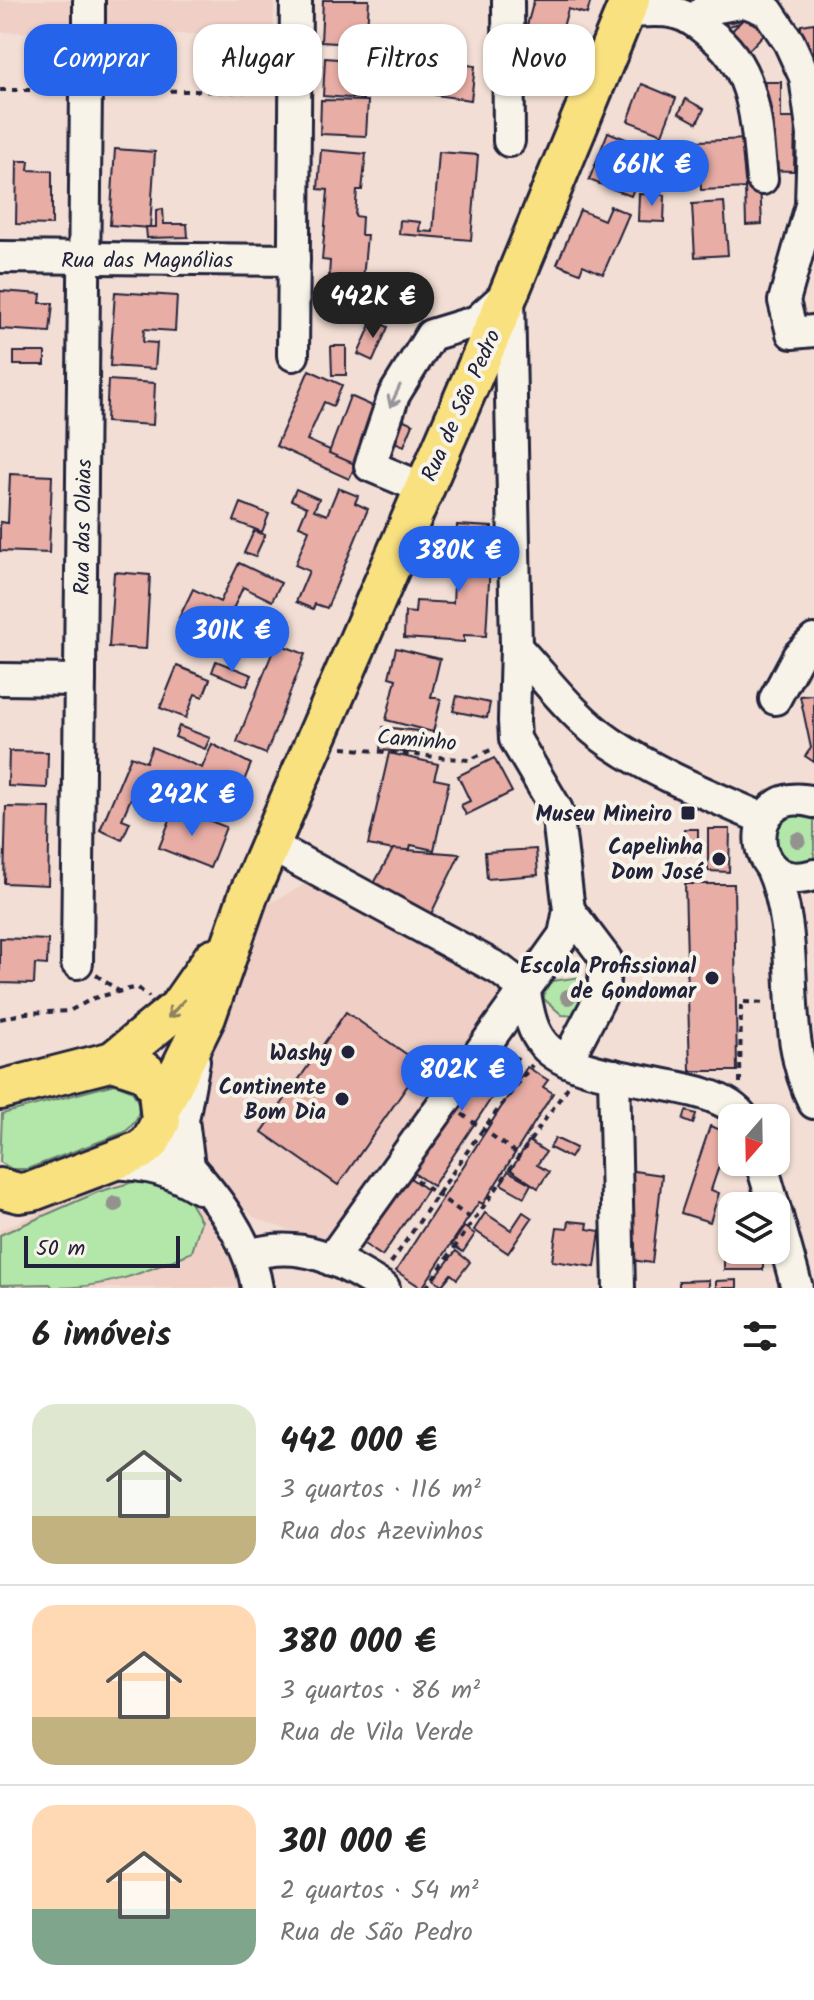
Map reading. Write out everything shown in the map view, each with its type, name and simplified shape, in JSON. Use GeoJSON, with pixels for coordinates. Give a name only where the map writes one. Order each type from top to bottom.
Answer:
{"type":"FeatureCollection","features":[{"type":"Feature","properties":{"kind":"main road","name":"Rua de São Pedro"},"geometry":{"type":"LineString","coordinates":[[160,1119],[188,1016],[248,896],[509,293],[628,6]]}},
{"type":"Feature","properties":{"kind":"main road"},"geometry":{"type":"LineString","coordinates":[[2,1087],[46,1080],[113,1061],[188,1016]]}},
{"type":"Feature","properties":{"kind":"main road"},"geometry":{"type":"LineString","coordinates":[[16,1190],[139,1151],[160,1119],[154,1080],[146,1072],[113,1061]]}},
{"type":"Feature","properties":{"kind":"street"},"geometry":{"type":"LineString","coordinates":[[296,0],[296,24]]}},
{"type":"Feature","properties":{"kind":"street"},"geometry":{"type":"LineString","coordinates":[[508,0],[509,141]]}},
{"type":"Feature","properties":{"kind":"street"},"geometry":{"type":"LineString","coordinates":[[692,20],[707,9],[746,2],[768,11],[789,42],[805,77],[813,135],[811,205],[784,301],[792,333],[814,331]]}},
{"type":"Feature","properties":{"kind":"street"},"geometry":{"type":"LineString","coordinates":[[628,6],[675,13],[692,20],[717,38],[742,68],[753,95],[762,179]]}},
{"type":"Feature","properties":{"kind":"street","name":"Rua das Olaias"},"geometry":{"type":"LineString","coordinates":[[77,963],[84,258],[98,96]]}},
{"type":"Feature","properties":{"kind":"street"},"geometry":{"type":"LineString","coordinates":[[293,355],[295,96]]}},
{"type":"Feature","properties":{"kind":"street","name":"Rua das Magnólias"},"geometry":{"type":"LineString","coordinates":[[0,257],[294,260]]}},
{"type":"Feature","properties":{"kind":"street"},"geometry":{"type":"LineString","coordinates":[[423,488],[370,466],[394,395],[431,335],[477,321],[509,293]]}},
{"type":"Feature","properties":{"kind":"street"},"geometry":{"type":"LineString","coordinates":[[331,1260],[564,935],[569,910],[557,810],[515,739],[509,293]]}},
{"type":"Feature","properties":{"kind":"street"},"geometry":{"type":"LineString","coordinates":[[775,699],[798,656],[814,640]]}},
{"type":"Feature","properties":{"kind":"street"},"geometry":{"type":"LineString","coordinates":[[516,647],[560,696],[609,741],[668,776],[764,819]]}},
{"type":"Feature","properties":{"kind":"street"},"geometry":{"type":"LineString","coordinates":[[0,679],[80,680]]}},
{"type":"Feature","properties":{"kind":"street"},"geometry":{"type":"LineString","coordinates":[[814,802],[787,800],[764,819],[760,844],[782,892],[790,937],[790,990],[798,1053],[814,1103]]}},
{"type":"Feature","properties":{"kind":"street"},"geometry":{"type":"LineString","coordinates":[[270,845],[499,969],[524,988],[533,1028],[557,1054],[614,1075],[731,1104]]}},
{"type":"Feature","properties":{"kind":"street"},"geometry":{"type":"LineString","coordinates":[[771,867],[788,877],[814,876]]}},
{"type":"Feature","properties":{"kind":"street"},"geometry":{"type":"LineString","coordinates":[[790,937],[801,891],[814,876]]}},
{"type":"Feature","properties":{"kind":"street"},"geometry":{"type":"LineString","coordinates":[[557,1054],[603,992],[606,959],[569,910]]}},
{"type":"Feature","properties":{"kind":"street"},"geometry":{"type":"LineString","coordinates":[[188,1016],[187,1088],[183,1120],[189,1166]]}},
{"type":"Feature","properties":{"kind":"street"},"geometry":{"type":"LineString","coordinates":[[614,1075],[619,1288]]}},
{"type":"Feature","properties":{"kind":"street"},"geometry":{"type":"LineString","coordinates":[[160,1119],[249,1255],[257,1288]]}},
{"type":"Feature","properties":{"kind":"street"},"geometry":{"type":"LineString","coordinates":[[107,1163],[148,1165],[171,1171],[210,1195]]}},
{"type":"Feature","properties":{"kind":"street"},"geometry":{"type":"LineString","coordinates":[[0,1211],[16,1190]]}},
{"type":"Feature","properties":{"kind":"street"},"geometry":{"type":"LineString","coordinates":[[249,1255],[276,1247],[314,1252],[381,1286]]}},
{"type":"Feature","properties":{"kind":"street"},"geometry":{"type":"LineString","coordinates":[[790,1263],[797,1288]]}},
{"type":"Feature","properties":{"kind":"path"},"geometry":{"type":"LineString","coordinates":[[0,90],[67,90],[89,22]]}},
{"type":"Feature","properties":{"kind":"path","name":"Caminho"},"geometry":{"type":"LineString","coordinates":[[312,745],[469,760],[515,739]]}},
{"type":"Feature","properties":{"kind":"path"},"geometry":{"type":"LineString","coordinates":[[0,1019],[26,1013],[69,1011],[94,998],[137,987],[188,1016]]}},
{"type":"Feature","properties":{"kind":"path"},"geometry":{"type":"LineString","coordinates":[[740,1104],[741,1002],[770,1004]]}},
{"type":"Feature","properties":{"kind":"path"},"geometry":{"type":"LineString","coordinates":[[381,1286],[437,1195],[483,1129],[557,1054],[577,1074],[426,1288]]}},
{"type":"Feature","properties":{"kind":"path"},"geometry":{"type":"LineString","coordinates":[[460,1113],[519,1155]]}},
{"type":"Feature","properties":{"kind":"path"},"geometry":{"type":"LineString","coordinates":[[414,1178],[473,1220]]}},
{"type":"Feature","properties":{"kind":"shaded area"},"geometry":{"type":"Polygon","coordinates":[[[0,0],[274,0],[274,24],[193,24],[193,34],[177,34],[177,24],[24,24],[24,32],[0,32],[0,0]]]}},
{"type":"Feature","properties":{"kind":"shaded area"},"geometry":{"type":"Polygon","coordinates":[[[304,885],[356,903],[478,972],[495,985],[503,998],[329,1244],[255,1218],[216,1183],[197,1135],[216,1040],[265,906],[304,885]]]}},
{"type":"Feature","properties":{"kind":"shaded area"},"geometry":{"type":"Polygon","coordinates":[[[142,1168],[202,1207],[233,1266],[240,1288],[0,1288],[0,1230],[142,1168]]]}},
{"type":"Feature","properties":{"kind":"green space"},"geometry":{"type":"Polygon","coordinates":[[[785,815],[814,816],[814,862],[799,867],[776,854],[773,828],[785,815]]]}},
{"type":"Feature","properties":{"kind":"green space"},"geometry":{"type":"Polygon","coordinates":[[[581,977],[591,993],[580,1016],[562,1015],[544,999],[545,982],[581,977]]]}},
{"type":"Feature","properties":{"kind":"green space"},"geometry":{"type":"Polygon","coordinates":[[[115,1084],[131,1090],[138,1102],[137,1118],[125,1132],[27,1169],[12,1169],[0,1162],[2,1114],[115,1084]]]}},
{"type":"Feature","properties":{"kind":"green space"},"geometry":{"type":"Polygon","coordinates":[[[154,1176],[181,1188],[201,1221],[192,1252],[141,1273],[91,1285],[53,1288],[50,1284],[0,1285],[0,1235],[98,1192],[154,1176]]]}},
{"type":"Feature","properties":{"kind":"building"},"geometry":{"type":"Polygon","coordinates":[[[323,0],[369,0],[367,24],[338,24],[338,43],[322,42],[323,0]]]}},
{"type":"Feature","properties":{"kind":"building"},"geometry":{"type":"Polygon","coordinates":[[[534,0],[591,0],[587,14],[568,9],[564,24],[527,24],[534,0]]]}},
{"type":"Feature","properties":{"kind":"building"},"geometry":{"type":"Polygon","coordinates":[[[740,8],[744,22],[713,30],[709,16],[740,8]]]}},
{"type":"Feature","properties":{"kind":"building"},"geometry":{"type":"Polygon","coordinates":[[[753,9],[771,27],[742,57],[724,39],[753,9]]]}},
{"type":"Feature","properties":{"kind":"building"},"geometry":{"type":"Polygon","coordinates":[[[814,23],[814,125],[801,25],[814,23]]]}},
{"type":"Feature","properties":{"kind":"building"},"geometry":{"type":"Polygon","coordinates":[[[325,58],[338,59],[338,96],[363,96],[363,99],[323,96],[325,58]]]}},
{"type":"Feature","properties":{"kind":"building"},"geometry":{"type":"Polygon","coordinates":[[[467,65],[475,66],[471,100],[442,96],[467,96],[467,65]]]}},
{"type":"Feature","properties":{"kind":"building"},"geometry":{"type":"Polygon","coordinates":[[[761,82],[781,82],[781,118],[795,118],[794,171],[761,170],[761,82]]]}},
{"type":"Feature","properties":{"kind":"building"},"geometry":{"type":"Polygon","coordinates":[[[642,84],[676,98],[662,134],[628,121],[642,84]]]}},
{"type":"Feature","properties":{"kind":"building"},"geometry":{"type":"Polygon","coordinates":[[[686,99],[704,109],[697,123],[679,113],[686,99]]]}},
{"type":"Feature","properties":{"kind":"building"},"geometry":{"type":"Polygon","coordinates":[[[321,100],[368,101],[366,136],[320,134],[321,100]]]}},
{"type":"Feature","properties":{"kind":"building"},"geometry":{"type":"Polygon","coordinates":[[[608,132],[649,148],[631,196],[589,180],[608,132]]]}},
{"type":"Feature","properties":{"kind":"building"},"geometry":{"type":"Polygon","coordinates":[[[748,139],[750,188],[701,190],[699,141],[748,139]]]}},
{"type":"Feature","properties":{"kind":"building"},"geometry":{"type":"Polygon","coordinates":[[[654,147],[664,148],[662,188],[652,188],[654,147]]]}},
{"type":"Feature","properties":{"kind":"building"},"geometry":{"type":"Polygon","coordinates":[[[115,149],[155,152],[150,228],[110,225],[115,149]]]}},
{"type":"Feature","properties":{"kind":"building"},"geometry":{"type":"Polygon","coordinates":[[[321,150],[366,154],[362,190],[357,190],[355,216],[362,217],[361,235],[367,235],[363,279],[329,276],[330,261],[322,260],[328,190],[318,189],[321,150]]]}},
{"type":"Feature","properties":{"kind":"building"},"geometry":{"type":"Polygon","coordinates":[[[439,152],[478,155],[471,240],[399,234],[400,220],[420,222],[419,231],[433,232],[439,152]]]}},
{"type":"Feature","properties":{"kind":"building"},"geometry":{"type":"Polygon","coordinates":[[[17,161],[29,161],[28,170],[52,171],[52,225],[16,224],[17,161]]]}},
{"type":"Feature","properties":{"kind":"building"},"geometry":{"type":"Polygon","coordinates":[[[760,185],[762,224],[746,225],[745,186],[760,185]]]}},
{"type":"Feature","properties":{"kind":"building"},"geometry":{"type":"Polygon","coordinates":[[[639,194],[665,195],[664,222],[638,221],[639,194]]]}},
{"type":"Feature","properties":{"kind":"building"},"geometry":{"type":"Polygon","coordinates":[[[724,202],[728,255],[695,257],[692,204],[724,202]]]}},
{"type":"Feature","properties":{"kind":"building"},"geometry":{"type":"Polygon","coordinates":[[[610,206],[629,214],[603,274],[583,265],[580,273],[557,264],[580,210],[604,220],[610,206]]]}},
{"type":"Feature","properties":{"kind":"building"},"geometry":{"type":"Polygon","coordinates":[[[163,209],[164,224],[187,224],[188,237],[147,238],[146,227],[156,227],[156,210],[163,209]]]}},
{"type":"Feature","properties":{"kind":"building"},"geometry":{"type":"Polygon","coordinates":[[[0,291],[41,294],[40,303],[53,303],[50,332],[0,329],[0,291]]]}},
{"type":"Feature","properties":{"kind":"building"},"geometry":{"type":"Polygon","coordinates":[[[115,292],[177,296],[175,331],[144,329],[143,342],[157,343],[155,369],[110,366],[115,292]]]}},
{"type":"Feature","properties":{"kind":"building"},"geometry":{"type":"Polygon","coordinates":[[[373,320],[388,327],[373,361],[358,354],[373,320]]]}},
{"type":"Feature","properties":{"kind":"building"},"geometry":{"type":"Polygon","coordinates":[[[331,346],[346,346],[346,375],[332,375],[331,346]]]}},
{"type":"Feature","properties":{"kind":"building"},"geometry":{"type":"Polygon","coordinates":[[[14,352],[45,352],[45,365],[14,365],[14,352]]]}},
{"type":"Feature","properties":{"kind":"building"},"geometry":{"type":"Polygon","coordinates":[[[309,370],[342,385],[333,406],[324,402],[307,440],[357,462],[349,479],[276,446],[309,370]]]}},
{"type":"Feature","properties":{"kind":"building"},"geometry":{"type":"Polygon","coordinates":[[[108,380],[155,383],[153,425],[106,422],[108,380]]]}},
{"type":"Feature","properties":{"kind":"building"},"geometry":{"type":"Polygon","coordinates":[[[350,396],[413,424],[404,446],[374,433],[359,466],[329,453],[350,396]]]}},
{"type":"Feature","properties":{"kind":"building"},"geometry":{"type":"Polygon","coordinates":[[[10,474],[52,476],[49,553],[0,551],[0,522],[8,523],[10,474]]]}},
{"type":"Feature","properties":{"kind":"building"},"geometry":{"type":"Polygon","coordinates":[[[338,488],[358,496],[355,503],[368,509],[327,608],[315,604],[313,609],[296,602],[309,571],[295,565],[309,530],[299,526],[307,507],[291,500],[296,489],[319,499],[314,510],[327,515],[338,488]]]}},
{"type":"Feature","properties":{"kind":"building"},"geometry":{"type":"Polygon","coordinates":[[[241,503],[269,514],[262,532],[234,521],[241,503]]]}},
{"type":"Feature","properties":{"kind":"building"},"geometry":{"type":"Polygon","coordinates":[[[457,525],[492,527],[486,636],[464,635],[464,642],[404,638],[405,612],[415,613],[416,601],[453,603],[457,525]]]}},
{"type":"Feature","properties":{"kind":"building"},"geometry":{"type":"Polygon","coordinates":[[[254,531],[265,535],[255,557],[244,553],[254,531]]]}},
{"type":"Feature","properties":{"kind":"building"},"geometry":{"type":"Polygon","coordinates":[[[239,563],[281,583],[272,601],[243,587],[233,609],[253,618],[240,646],[179,618],[193,589],[220,602],[239,563]]]}},
{"type":"Feature","properties":{"kind":"building"},"geometry":{"type":"Polygon","coordinates":[[[114,572],[150,575],[146,649],[109,647],[114,572]]]}},
{"type":"Feature","properties":{"kind":"building"},"geometry":{"type":"Polygon","coordinates":[[[276,643],[305,654],[266,754],[237,742],[276,643]]]}},
{"type":"Feature","properties":{"kind":"building"},"geometry":{"type":"Polygon","coordinates":[[[396,648],[440,659],[431,697],[441,699],[433,732],[386,720],[396,679],[389,677],[396,648]]]}},
{"type":"Feature","properties":{"kind":"building"},"geometry":{"type":"Polygon","coordinates":[[[216,661],[252,675],[247,686],[212,672],[216,661]]]}},
{"type":"Feature","properties":{"kind":"building"},"geometry":{"type":"Polygon","coordinates":[[[177,666],[210,679],[203,697],[195,694],[186,718],[160,708],[177,666]]]}},
{"type":"Feature","properties":{"kind":"building"},"geometry":{"type":"Polygon","coordinates":[[[814,695],[814,762],[805,756],[811,748],[800,696],[814,695]]]}},
{"type":"Feature","properties":{"kind":"building"},"geometry":{"type":"Polygon","coordinates":[[[457,696],[490,703],[487,718],[453,711],[457,696]]]}},
{"type":"Feature","properties":{"kind":"building"},"geometry":{"type":"Polygon","coordinates":[[[179,726],[210,738],[205,749],[175,737],[179,726]]]}},
{"type":"Feature","properties":{"kind":"building"},"geometry":{"type":"Polygon","coordinates":[[[383,727],[418,731],[415,753],[380,750],[383,727]]]}},
{"type":"Feature","properties":{"kind":"building"},"geometry":{"type":"Polygon","coordinates":[[[212,744],[251,764],[234,805],[151,770],[144,787],[137,784],[122,819],[130,822],[122,840],[100,830],[131,756],[146,762],[152,747],[202,768],[212,744]]]}},
{"type":"Feature","properties":{"kind":"building"},"geometry":{"type":"Polygon","coordinates":[[[9,751],[48,752],[47,788],[8,786],[9,751]]]}},
{"type":"Feature","properties":{"kind":"building"},"geometry":{"type":"Polygon","coordinates":[[[389,753],[438,764],[434,779],[449,782],[434,850],[411,845],[409,853],[368,845],[389,753]]]}},
{"type":"Feature","properties":{"kind":"building"},"geometry":{"type":"Polygon","coordinates":[[[494,758],[512,792],[466,815],[461,805],[470,801],[458,776],[494,758]]]}},
{"type":"Feature","properties":{"kind":"building"},"geometry":{"type":"Polygon","coordinates":[[[6,807],[50,808],[48,885],[4,883],[6,807]]]}},
{"type":"Feature","properties":{"kind":"building"},"geometry":{"type":"Polygon","coordinates":[[[175,807],[226,827],[210,868],[159,848],[175,807]]]}},
{"type":"Feature","properties":{"kind":"building"},"geometry":{"type":"Polygon","coordinates":[[[684,829],[698,829],[698,854],[683,855],[684,829]]]}},
{"type":"Feature","properties":{"kind":"building","name":"Capelinha Dom José"},"geometry":{"type":"Polygon","coordinates":[[[708,829],[730,829],[729,872],[708,871],[708,829]]]}},
{"type":"Feature","properties":{"kind":"building"},"geometry":{"type":"Polygon","coordinates":[[[393,849],[460,854],[431,914],[372,887],[393,849]]]}},
{"type":"Feature","properties":{"kind":"building"},"geometry":{"type":"Polygon","coordinates":[[[536,849],[538,875],[487,879],[485,852],[536,849]]]}},
{"type":"Feature","properties":{"kind":"building","name":"Escola Profissional de Gondomar"},"geometry":{"type":"Polygon","coordinates":[[[685,884],[734,884],[737,1071],[690,1071],[685,884]]]}},
{"type":"Feature","properties":{"kind":"building"},"geometry":{"type":"Polygon","coordinates":[[[0,938],[48,940],[47,965],[35,964],[34,984],[0,983],[0,938]]]}},
{"type":"Feature","properties":{"kind":"building","name":"Continente Bom Dia"},"geometry":{"type":"Polygon","coordinates":[[[346,1012],[422,1065],[338,1185],[262,1132],[346,1012]]]}},
{"type":"Feature","properties":{"kind":"building"},"geometry":{"type":"Polygon","coordinates":[[[491,1040],[518,1058],[433,1186],[406,1168],[491,1040]]]}},
{"type":"Feature","properties":{"kind":"building"},"geometry":{"type":"Polygon","coordinates":[[[527,1067],[548,1080],[543,1087],[553,1093],[483,1204],[479,1202],[422,1288],[396,1271],[527,1067]]]}},
{"type":"Feature","properties":{"kind":"building"},"geometry":{"type":"Polygon","coordinates":[[[686,1111],[696,1114],[693,1124],[683,1120],[686,1111]]]}},
{"type":"Feature","properties":{"kind":"building"},"geometry":{"type":"Polygon","coordinates":[[[710,1126],[718,1129],[718,1169],[711,1190],[718,1193],[718,1196],[710,1222],[681,1213],[710,1126]]]}},
{"type":"Feature","properties":{"kind":"building"},"geometry":{"type":"Polygon","coordinates":[[[555,1138],[576,1148],[570,1158],[550,1148],[555,1138]]]}},
{"type":"Feature","properties":{"kind":"building"},"geometry":{"type":"Polygon","coordinates":[[[529,1141],[546,1152],[537,1165],[549,1172],[538,1188],[511,1170],[529,1141]]]}},
{"type":"Feature","properties":{"kind":"building"},"geometry":{"type":"Polygon","coordinates":[[[399,1170],[427,1190],[382,1256],[354,1237],[399,1170]]]}},
{"type":"Feature","properties":{"kind":"building"},"geometry":{"type":"Polygon","coordinates":[[[627,1170],[662,1175],[652,1263],[617,1258],[627,1170]]]}},
{"type":"Feature","properties":{"kind":"building"},"geometry":{"type":"Polygon","coordinates":[[[508,1171],[531,1184],[524,1197],[501,1184],[508,1171]]]}},
{"type":"Feature","properties":{"kind":"building"},"geometry":{"type":"Polygon","coordinates":[[[523,1212],[532,1218],[508,1253],[474,1230],[485,1213],[511,1230],[523,1212]]]}},
{"type":"Feature","properties":{"kind":"building"},"geometry":{"type":"Polygon","coordinates":[[[569,1221],[588,1223],[587,1229],[600,1231],[595,1267],[552,1261],[557,1227],[568,1228],[569,1221]]]}},
{"type":"Feature","properties":{"kind":"building"},"geometry":{"type":"Polygon","coordinates":[[[464,1227],[475,1234],[463,1252],[452,1245],[464,1227]]]}},
{"type":"Feature","properties":{"kind":"building"},"geometry":{"type":"Polygon","coordinates":[[[456,1251],[470,1262],[457,1279],[451,1274],[442,1285],[434,1279],[456,1251]]]}},
{"type":"Feature","properties":{"kind":"building"},"geometry":{"type":"Polygon","coordinates":[[[724,1264],[763,1264],[763,1270],[724,1270],[724,1264]]]}},
{"type":"Feature","properties":{"kind":"building"},"geometry":{"type":"Polygon","coordinates":[[[709,1280],[709,1288],[679,1288],[679,1281],[709,1280]]]}},
{"type":"Feature","properties":{"kind":"building"},"geometry":{"type":"Polygon","coordinates":[[[737,1280],[737,1288],[716,1288],[716,1281],[737,1280]]]}},
{"type":"Feature","properties":{"kind":"place","name":"Museu Mineiro"},"geometry":{"type":"Point","coordinates":[688,813]}},
{"type":"Feature","properties":{"kind":"place","name":"Capelinha Dom José"},"geometry":{"type":"Point","coordinates":[719,859]}},
{"type":"Feature","properties":{"kind":"place","name":"Escola Profissional de Gondomar"},"geometry":{"type":"Point","coordinates":[712,978]}},
{"type":"Feature","properties":{"kind":"place","name":"Washy"},"geometry":{"type":"Point","coordinates":[348,1052]}},
{"type":"Feature","properties":{"kind":"place","name":"Continente Bom Dia"},"geometry":{"type":"Point","coordinates":[342,1099]}}]}
